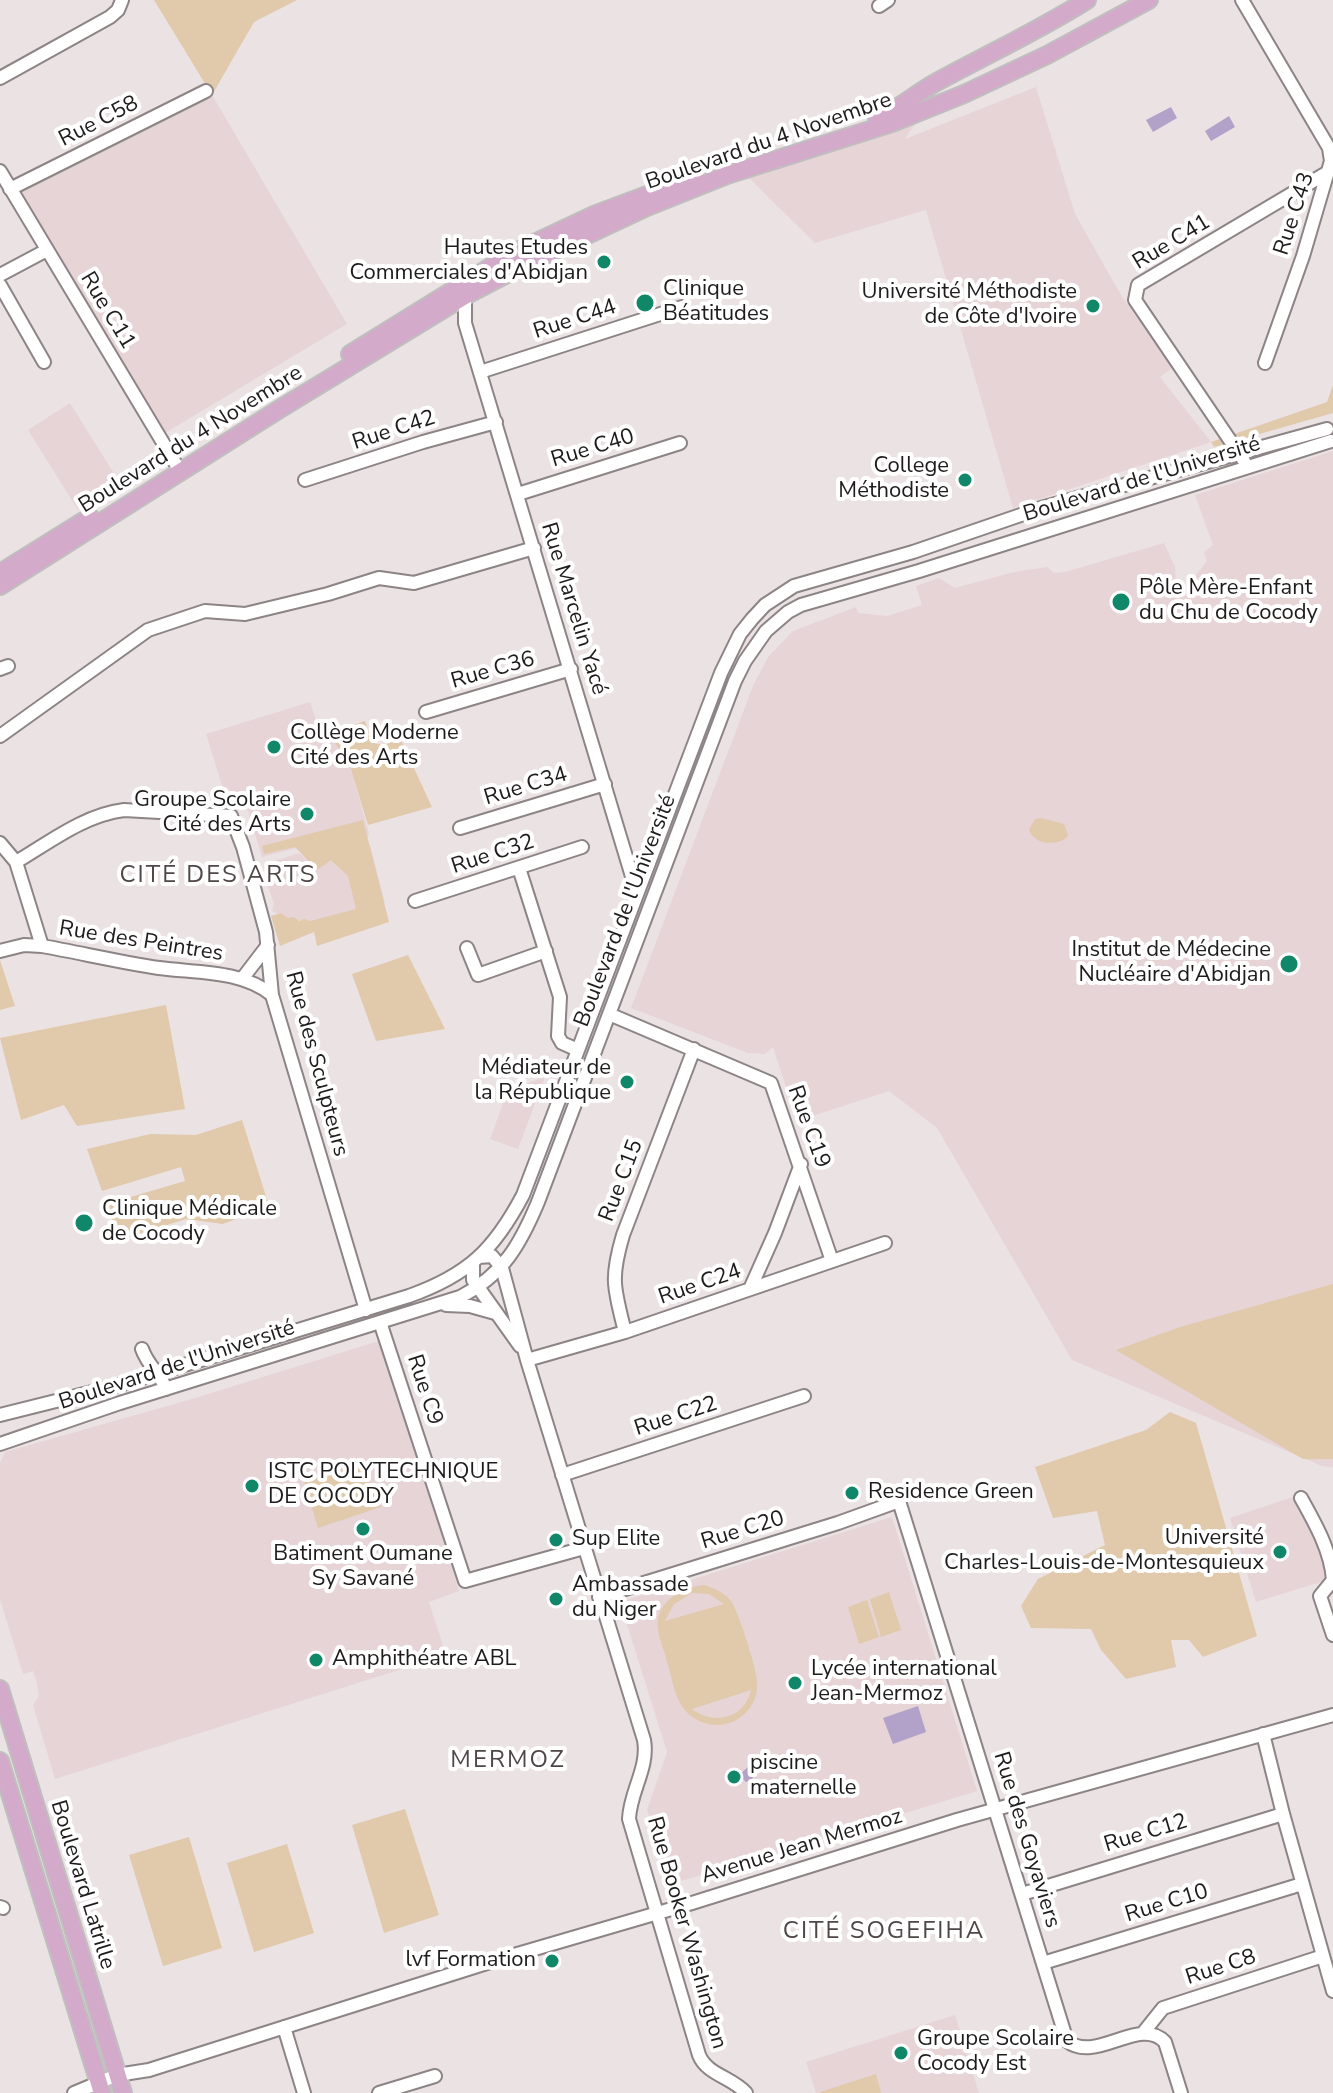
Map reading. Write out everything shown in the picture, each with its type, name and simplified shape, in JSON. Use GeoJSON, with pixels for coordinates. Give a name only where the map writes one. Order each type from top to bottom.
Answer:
{"type":"FeatureCollection","features":[{"type":"Feature","properties":{"kind":"main road","name":"Boulevard du 4 Novembre"},"geometry":{"type":"LineString","coordinates":[[0,573],[178,467],[454,295],[513,253],[654,190],[841,131],[891,112],[932,85],[1087,0]]}},
{"type":"Feature","properties":{"kind":"main road","name":"Boulevard du 4 Novembre"},"geometry":{"type":"LineString","coordinates":[[454,295],[685,192],[761,163],[892,123],[964,94],[1047,55],[1149,0]]}},
{"type":"Feature","properties":{"kind":"main road","name":"Boulevard du 4 Novembre"},"geometry":{"type":"LineString","coordinates":[[0,586],[178,467]]}},
{"type":"Feature","properties":{"kind":"main road","name":"Boulevard Latrille"},"geometry":{"type":"LineString","coordinates":[[0,1689],[120,2085]]}},
{"type":"Feature","properties":{"kind":"main road","name":"Boulevard Latrille"},"geometry":{"type":"LineString","coordinates":[[0,1761],[101,2089]]}},
{"type":"Feature","properties":{"kind":"street"},"geometry":{"type":"LineString","coordinates":[[0,78],[110,17],[118,10],[122,0]]}},
{"type":"Feature","properties":{"kind":"street","name":"Rue C43"},"geometry":{"type":"LineString","coordinates":[[1242,0],[1329,148],[1330,171],[1265,363]]}},
{"type":"Feature","properties":{"kind":"street","name":"Rue C58"},"geometry":{"type":"LineString","coordinates":[[10,189],[206,91]]}},
{"type":"Feature","properties":{"kind":"street","name":"Rue C11"},"geometry":{"type":"LineString","coordinates":[[0,171],[178,467]]}},
{"type":"Feature","properties":{"kind":"street","name":"Rue C41"},"geometry":{"type":"LineString","coordinates":[[1246,468],[1241,454],[1135,300],[1135,293],[1138,285],[1330,171]]}},
{"type":"Feature","properties":{"kind":"street"},"geometry":{"type":"LineString","coordinates":[[0,275],[47,250]]}},
{"type":"Feature","properties":{"kind":"street"},"geometry":{"type":"LineString","coordinates":[[0,285],[44,362]]}},
{"type":"Feature","properties":{"kind":"street","name":"Rue Marcelin Yacé"},"geometry":{"type":"LineString","coordinates":[[454,295],[496,422],[637,893]]}},
{"type":"Feature","properties":{"kind":"street","name":"Rue C44"},"geometry":{"type":"LineString","coordinates":[[480,372],[682,307]]}},
{"type":"Feature","properties":{"kind":"street","name":"Rue C42"},"geometry":{"type":"LineString","coordinates":[[305,480],[444,435],[496,422]]}},
{"type":"Feature","properties":{"kind":"street","name":"Boulevard de l'Université"},"geometry":{"type":"LineString","coordinates":[[0,1415],[426,1290],[451,1278],[476,1260],[503,1233],[523,1195],[721,673],[740,634],[765,605],[794,586],[913,552],[1041,508],[1158,473],[1325,436]]}},
{"type":"Feature","properties":{"kind":"street","name":"Boulevard de l'Université"},"geometry":{"type":"LineString","coordinates":[[0,1444],[435,1305],[478,1287],[502,1268],[525,1232],[538,1202],[735,681],[754,645],[788,612],[801,605],[1246,468],[1325,436]]}},
{"type":"Feature","properties":{"kind":"street","name":"Rue C40"},"geometry":{"type":"LineString","coordinates":[[518,494],[680,443]]}},
{"type":"Feature","properties":{"kind":"street"},"geometry":{"type":"LineString","coordinates":[[0,736],[148,630],[205,611],[245,614],[380,577],[414,583],[534,548]]}},
{"type":"Feature","properties":{"kind":"street"},"geometry":{"type":"LineString","coordinates":[[913,552],[919,571]]}},
{"type":"Feature","properties":{"kind":"street","name":"Rue C36"},"geometry":{"type":"LineString","coordinates":[[426,712],[571,669]]}},
{"type":"Feature","properties":{"kind":"street","name":"Rue C34"},"geometry":{"type":"LineString","coordinates":[[460,828],[605,784]]}},
{"type":"Feature","properties":{"kind":"street","name":"Rue des Sculpteurs"},"geometry":{"type":"LineString","coordinates":[[16,862],[92,817],[107,812],[124,810],[231,816],[243,847],[268,945],[272,995],[366,1310]]}},
{"type":"Feature","properties":{"kind":"street"},"geometry":{"type":"LineString","coordinates":[[0,843],[16,862],[42,946]]}},
{"type":"Feature","properties":{"kind":"street","name":"Rue C32"},"geometry":{"type":"LineString","coordinates":[[415,901],[582,847]]}},
{"type":"Feature","properties":{"kind":"street"},"geometry":{"type":"LineString","coordinates":[[519,868],[560,997],[558,1036],[562,1043],[578,1050]]}},
{"type":"Feature","properties":{"kind":"street"},"geometry":{"type":"LineString","coordinates":[[637,893],[652,898]]}},
{"type":"Feature","properties":{"kind":"street","name":"Rue des Peintres"},"geometry":{"type":"LineString","coordinates":[[0,951],[24,945],[42,946],[156,968],[242,979],[262,986],[272,995]]}},
{"type":"Feature","properties":{"kind":"street"},"geometry":{"type":"LineString","coordinates":[[242,979],[268,945]]}},
{"type":"Feature","properties":{"kind":"street"},"geometry":{"type":"LineString","coordinates":[[467,948],[478,975],[546,951]]}},
{"type":"Feature","properties":{"kind":"street","name":"Rue C19"},"geometry":{"type":"LineString","coordinates":[[609,1014],[771,1083],[832,1261]]}},
{"type":"Feature","properties":{"kind":"street","name":"Rue C15"},"geometry":{"type":"LineString","coordinates":[[625,1332],[613,1285],[615,1263],[694,1049]]}},
{"type":"Feature","properties":{"kind":"street"},"geometry":{"type":"LineString","coordinates":[[750,1289],[801,1164]]}},
{"type":"Feature","properties":{"kind":"street","name":"Rue C24"},"geometry":{"type":"LineString","coordinates":[[525,1356],[625,1332],[885,1243]]}},
{"type":"Feature","properties":{"kind":"street"},"geometry":{"type":"LineString","coordinates":[[476,1260],[492,1256],[502,1268]]}},
{"type":"Feature","properties":{"kind":"street","name":"Rue Booker Washington"},"geometry":{"type":"LineString","coordinates":[[476,1260],[471,1277],[525,1356]]}},
{"type":"Feature","properties":{"kind":"street","name":"Rue Booker Washington"},"geometry":{"type":"LineString","coordinates":[[502,1268],[525,1356],[644,1740],[647,1755],[630,1803],[629,1819],[655,1913],[702,2063],[740,2086],[746,2093]]}},
{"type":"Feature","properties":{"kind":"street"},"geometry":{"type":"LineString","coordinates":[[435,1305],[462,1305],[495,1313]]}},
{"type":"Feature","properties":{"kind":"street","name":"Rue C9"},"geometry":{"type":"LineString","coordinates":[[380,1322],[465,1581],[584,1548]]}},
{"type":"Feature","properties":{"kind":"street"},"geometry":{"type":"LineString","coordinates":[[142,1349],[151,1372],[166,1389]]}},
{"type":"Feature","properties":{"kind":"street"},"geometry":{"type":"LineString","coordinates":[[151,1372],[151,1394]]}},
{"type":"Feature","properties":{"kind":"street","name":"Rue C22"},"geometry":{"type":"LineString","coordinates":[[562,1475],[804,1396]]}},
{"type":"Feature","properties":{"kind":"street"},"geometry":{"type":"LineString","coordinates":[[1301,1498],[1321,1533],[1332,1572],[1333,1580],[1320,1596],[1333,1635]]}},
{"type":"Feature","properties":{"kind":"street","name":"Rue C20"},"geometry":{"type":"LineString","coordinates":[[599,1597],[899,1501]]}},
{"type":"Feature","properties":{"kind":"street","name":"Rue des Goyaviers"},"geometry":{"type":"LineString","coordinates":[[899,1501],[1067,2041],[1086,2048],[1143,2033]]}},
{"type":"Feature","properties":{"kind":"street","name":"Avenue Jean Mermoz"},"geometry":{"type":"LineString","coordinates":[[75,2093],[120,2085],[149,2070],[284,2027],[996,1809],[1333,1715]]}},
{"type":"Feature","properties":{"kind":"street"},"geometry":{"type":"LineString","coordinates":[[1263,1734],[1333,1991]]}},
{"type":"Feature","properties":{"kind":"street","name":"Rue C12"},"geometry":{"type":"LineString","coordinates":[[1022,1894],[1283,1814]]}},
{"type":"Feature","properties":{"kind":"street","name":"Rue C10"},"geometry":{"type":"LineString","coordinates":[[1043,1963],[1302,1884]]}},
{"type":"Feature","properties":{"kind":"street","name":"Rue C8"},"geometry":{"type":"LineString","coordinates":[[1143,2033],[1163,2008],[1323,1956]]}},
{"type":"Feature","properties":{"kind":"street"},"geometry":{"type":"LineString","coordinates":[[284,2027],[304,2093]]}},
{"type":"Feature","properties":{"kind":"street"},"geometry":{"type":"LineString","coordinates":[[1143,2033],[1165,2042],[1181,2093]]}},
{"type":"Feature","properties":{"kind":"street"},"geometry":{"type":"LineString","coordinates":[[379,2093],[435,2076]]}},
{"type":"Feature","properties":{"kind":"shaded area"},"geometry":{"type":"Polygon","coordinates":[[[154,0],[297,0],[254,22],[212,95],[154,0]]]}},
{"type":"Feature","properties":{"kind":"shaded area"},"geometry":{"type":"Polygon","coordinates":[[[1036,87],[1075,214],[1121,295],[1172,368],[1160,377],[1211,442],[1013,508],[926,210],[815,243],[749,178],[915,124],[905,139],[1036,87]]]}},
{"type":"Feature","properties":{"kind":"shaded area"},"geometry":{"type":"Polygon","coordinates":[[[212,95],[347,324],[165,433],[19,192],[212,95]]]}},
{"type":"Feature","properties":{"kind":"shaded area"},"geometry":{"type":"Polygon","coordinates":[[[1171,107],[1177,118],[1153,132],[1146,120],[1171,107]]]}},
{"type":"Feature","properties":{"kind":"shaded area"},"geometry":{"type":"Polygon","coordinates":[[[1229,116],[1235,127],[1211,141],[1205,131],[1229,116]]]}},
{"type":"Feature","properties":{"kind":"shaded area"},"geometry":{"type":"Polygon","coordinates":[[[1333,385],[1333,413],[1214,447],[1211,442],[1327,402],[1333,385]]]}},
{"type":"Feature","properties":{"kind":"shaded area"},"geometry":{"type":"Polygon","coordinates":[[[70,403],[120,483],[78,510],[28,430],[70,403]]]}},
{"type":"Feature","properties":{"kind":"shaded area"},"geometry":{"type":"Polygon","coordinates":[[[1333,451],[1333,1467],[1322,1466],[1072,1360],[937,1128],[889,1091],[797,1121],[773,1047],[765,1054],[748,1053],[631,1008],[753,686],[768,657],[793,631],[856,607],[858,613],[887,616],[922,605],[916,586],[939,578],[955,588],[1014,572],[1047,567],[1054,573],[1065,572],[1164,543],[1175,567],[1176,596],[1197,586],[1196,575],[1207,561],[1204,552],[1213,545],[1195,495],[1333,451]]]}},
{"type":"Feature","properties":{"kind":"shaded area"},"geometry":{"type":"Polygon","coordinates":[[[310,702],[321,736],[329,734],[349,763],[369,833],[367,839],[320,842],[262,857],[242,791],[225,795],[206,734],[310,702]]]}},
{"type":"Feature","properties":{"kind":"shaded area"},"geometry":{"type":"Polygon","coordinates":[[[365,721],[373,743],[385,745],[400,738],[432,807],[368,825],[349,763],[329,734],[365,721]]]}},
{"type":"Feature","properties":{"kind":"shaded area"},"geometry":{"type":"Polygon","coordinates":[[[1035,819],[1064,824],[1068,835],[1055,842],[1039,841],[1029,829],[1035,819]]]}},
{"type":"Feature","properties":{"kind":"shaded area"},"geometry":{"type":"Polygon","coordinates":[[[363,820],[389,922],[317,946],[314,932],[280,946],[271,916],[281,913],[288,918],[310,921],[356,909],[348,876],[331,860],[317,870],[295,847],[264,854],[262,846],[363,820]]]}},
{"type":"Feature","properties":{"kind":"shaded area"},"geometry":{"type":"Polygon","coordinates":[[[370,845],[385,903],[310,921],[288,919],[272,911],[274,904],[263,872],[268,863],[299,853],[318,870],[325,862],[370,845]]]}},
{"type":"Feature","properties":{"kind":"shaded area"},"geometry":{"type":"Polygon","coordinates":[[[408,955],[445,1029],[376,1041],[352,974],[408,955]]]}},
{"type":"Feature","properties":{"kind":"shaded area"},"geometry":{"type":"Polygon","coordinates":[[[0,960],[15,1006],[0,1010],[0,960]]]}},
{"type":"Feature","properties":{"kind":"shaded area"},"geometry":{"type":"Polygon","coordinates":[[[166,1005],[185,1109],[77,1126],[64,1105],[21,1120],[0,1038],[166,1005]]]}},
{"type":"Feature","properties":{"kind":"shaded area"},"geometry":{"type":"Polygon","coordinates":[[[545,1077],[518,1149],[490,1139],[508,1090],[545,1077]]]}},
{"type":"Feature","properties":{"kind":"shaded area"},"geometry":{"type":"Polygon","coordinates":[[[242,1120],[269,1206],[223,1224],[186,1219],[119,1240],[107,1204],[185,1181],[181,1167],[102,1191],[87,1149],[150,1134],[196,1135],[242,1120]]]}},
{"type":"Feature","properties":{"kind":"shaded area"},"geometry":{"type":"Polygon","coordinates":[[[1333,1284],[1333,1459],[1303,1459],[1116,1350],[1180,1327],[1333,1284]]]}},
{"type":"Feature","properties":{"kind":"shaded area"},"geometry":{"type":"Polygon","coordinates":[[[382,1340],[459,1591],[429,1602],[446,1655],[55,1779],[33,1705],[39,1696],[36,1679],[33,1671],[23,1674],[0,1599],[0,1463],[5,1452],[192,1399],[382,1340]]]}},
{"type":"Feature","properties":{"kind":"shaded area"},"geometry":{"type":"Polygon","coordinates":[[[1170,1412],[1196,1423],[1257,1636],[1203,1657],[1189,1640],[1171,1640],[1176,1667],[1126,1679],[1101,1650],[1091,1629],[1031,1628],[1021,1606],[1038,1579],[1105,1545],[1097,1511],[1053,1518],[1035,1467],[1146,1430],[1170,1412]]]}},
{"type":"Feature","properties":{"kind":"shaded area"},"geometry":{"type":"Polygon","coordinates":[[[361,1463],[381,1507],[318,1528],[304,1481],[361,1463]]]}},
{"type":"Feature","properties":{"kind":"shaded area","name":"Université Charles-Louis-de-Montesquieux"},"geometry":{"type":"Polygon","coordinates":[[[1296,1496],[1324,1563],[1327,1580],[1256,1602],[1230,1518],[1296,1496]]]}},
{"type":"Feature","properties":{"kind":"shaded area","name":"Lycée international Jean-Mermoz"},"geometry":{"type":"Polygon","coordinates":[[[892,1517],[977,1791],[763,1857],[763,1860],[670,1884],[647,1810],[667,1752],[620,1602],[892,1517]]]}},
{"type":"Feature","properties":{"kind":"shaded area"},"geometry":{"type":"Polygon","coordinates":[[[705,1585],[731,1601],[751,1653],[757,1686],[754,1700],[741,1717],[714,1725],[695,1719],[681,1705],[658,1630],[660,1611],[671,1598],[687,1589],[705,1585]],[[692,1593],[674,1604],[665,1621],[724,1604],[709,1594],[692,1593]],[[751,1690],[692,1709],[710,1717],[728,1716],[742,1707],[751,1690]]]}},
{"type":"Feature","properties":{"kind":"shaded area"},"geometry":{"type":"Polygon","coordinates":[[[889,1592],[901,1630],[881,1637],[870,1599],[889,1592]]]}},
{"type":"Feature","properties":{"kind":"shaded area"},"geometry":{"type":"Polygon","coordinates":[[[867,1600],[879,1637],[859,1644],[848,1607],[867,1600]]]}},
{"type":"Feature","properties":{"kind":"shaded area"},"geometry":{"type":"Polygon","coordinates":[[[918,1706],[926,1732],[893,1744],[883,1718],[918,1706]]]}},
{"type":"Feature","properties":{"kind":"shaded area"},"geometry":{"type":"Polygon","coordinates":[[[748,1767],[753,1770],[751,1781],[746,1782],[740,1776],[737,1786],[726,1779],[729,1773],[740,1774],[748,1767]]]}},
{"type":"Feature","properties":{"kind":"shaded area"},"geometry":{"type":"Polygon","coordinates":[[[405,1809],[439,1915],[384,1933],[352,1825],[405,1809]]]}},
{"type":"Feature","properties":{"kind":"shaded area"},"geometry":{"type":"Polygon","coordinates":[[[189,1837],[222,1948],[163,1966],[129,1855],[189,1837]]]}},
{"type":"Feature","properties":{"kind":"shaded area"},"geometry":{"type":"Polygon","coordinates":[[[287,1844],[314,1933],[254,1952],[227,1863],[287,1844]]]}},
{"type":"Feature","properties":{"kind":"shaded area","name":"Groupe Scolaire Cocody Est"},"geometry":{"type":"Polygon","coordinates":[[[955,2015],[979,2093],[816,2093],[806,2062],[955,2015]]]}},
{"type":"Feature","properties":{"kind":"shaded area"},"geometry":{"type":"Polygon","coordinates":[[[876,2074],[881,2093],[820,2093],[820,2092],[876,2074]]]}},
{"type":"Feature","properties":{"kind":"place","name":"Hautes Etudes Commerciales d'Abidjan"},"geometry":{"type":"Point","coordinates":[604,262]}},
{"type":"Feature","properties":{"kind":"place","name":"Clinique Béatitudes"},"geometry":{"type":"Point","coordinates":[645,303]}},
{"type":"Feature","properties":{"kind":"place","name":"Université Méthodiste de Côte d'Ivoire"},"geometry":{"type":"Point","coordinates":[1093,306]}},
{"type":"Feature","properties":{"kind":"place","name":"College Méthodiste"},"geometry":{"type":"Point","coordinates":[965,480]}},
{"type":"Feature","properties":{"kind":"place","name":"Pôle Mère-Enfant du Chu de Cocody"},"geometry":{"type":"Point","coordinates":[1121,602]}},
{"type":"Feature","properties":{"kind":"place","name":"Collège Moderne Cité des Arts"},"geometry":{"type":"Point","coordinates":[274,747]}},
{"type":"Feature","properties":{"kind":"place","name":"Groupe Scolaire Cité des Arts"},"geometry":{"type":"Point","coordinates":[307,814]}},
{"type":"Feature","properties":{"kind":"place","name":"Institut de Médecine Nucléaire d'Abidjan"},"geometry":{"type":"Point","coordinates":[1289,964]}},
{"type":"Feature","properties":{"kind":"place","name":"Médiateur de la République"},"geometry":{"type":"Point","coordinates":[627,1082]}},
{"type":"Feature","properties":{"kind":"place","name":"Clinique Médicale de Cocody"},"geometry":{"type":"Point","coordinates":[84,1223]}},
{"type":"Feature","properties":{"kind":"place","name":"ISTC POLYTECHNIQUE DE COCODY"},"geometry":{"type":"Point","coordinates":[252,1486]}},
{"type":"Feature","properties":{"kind":"place","name":"Residence Green"},"geometry":{"type":"Point","coordinates":[852,1493]}},
{"type":"Feature","properties":{"kind":"place","name":"Batiment Oumane Sy Savané"},"geometry":{"type":"Point","coordinates":[363,1529]}},
{"type":"Feature","properties":{"kind":"place","name":"Sup Elite"},"geometry":{"type":"Point","coordinates":[556,1540]}},
{"type":"Feature","properties":{"kind":"place","name":"Université Charles-Louis-de-Montesquieux"},"geometry":{"type":"Point","coordinates":[1280,1552]}},
{"type":"Feature","properties":{"kind":"place","name":"Ambassade du Niger"},"geometry":{"type":"Point","coordinates":[556,1599]}},
{"type":"Feature","properties":{"kind":"place","name":"Amphithéatre ABL"},"geometry":{"type":"Point","coordinates":[316,1660]}},
{"type":"Feature","properties":{"kind":"place","name":"Lycée international Jean-Mermoz"},"geometry":{"type":"Point","coordinates":[795,1683]}},
{"type":"Feature","properties":{"kind":"place","name":"piscine maternelle"},"geometry":{"type":"Point","coordinates":[734,1777]}},
{"type":"Feature","properties":{"kind":"place","name":"lvf Formation"},"geometry":{"type":"Point","coordinates":[552,1961]}},
{"type":"Feature","properties":{"kind":"place","name":"Groupe Scolaire Cocody Est"},"geometry":{"type":"Point","coordinates":[901,2053]}},
{"type":"Feature","properties":{"kind":"district","name":"CITÉ DES ARTS"},"geometry":{"type":"Point","coordinates":[218,876]}},
{"type":"Feature","properties":{"kind":"district","name":"MERMOZ"},"geometry":{"type":"Point","coordinates":[508,1761]}},
{"type":"Feature","properties":{"kind":"district","name":"CITÉ SOGEFIHA"},"geometry":{"type":"Point","coordinates":[884,1932]}}]}
